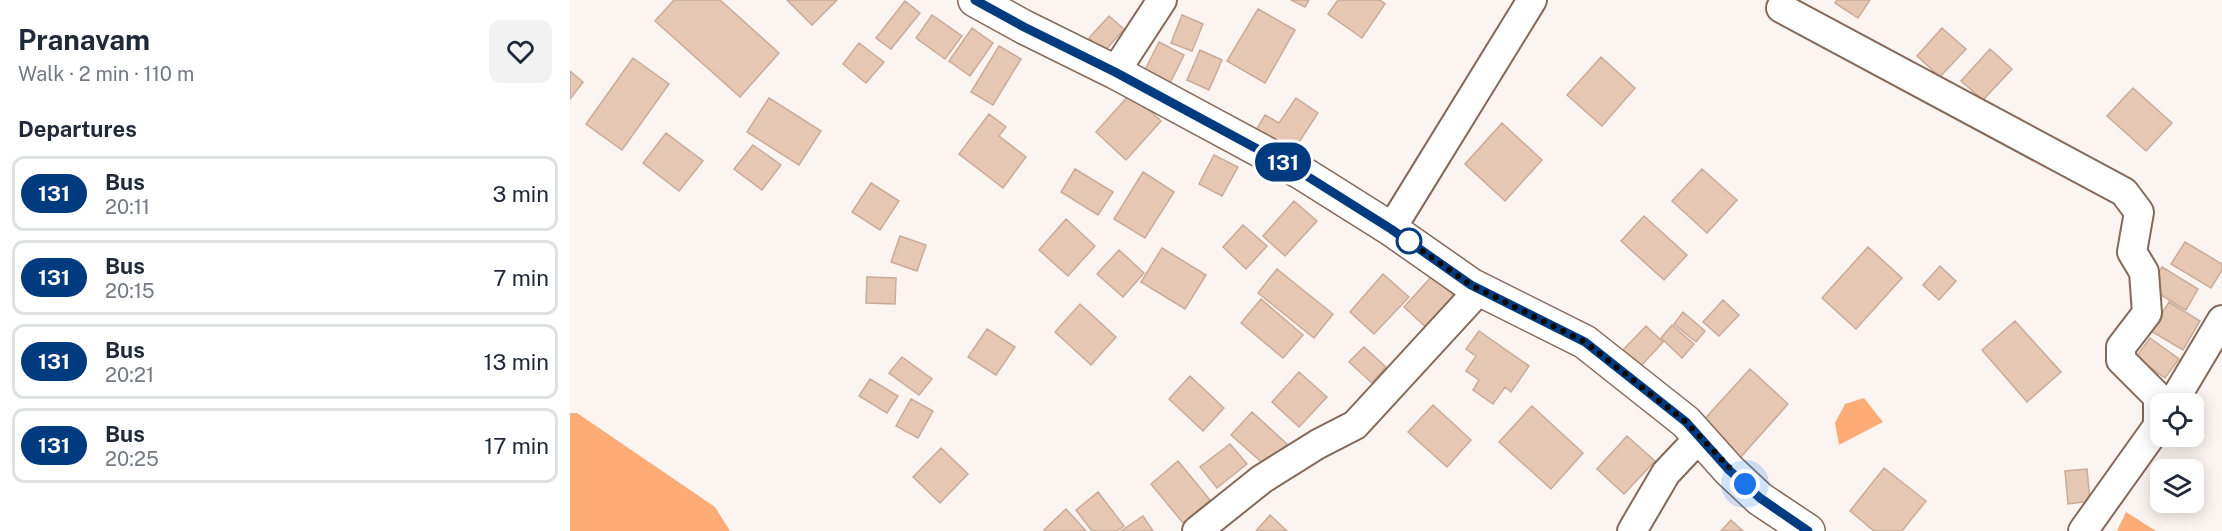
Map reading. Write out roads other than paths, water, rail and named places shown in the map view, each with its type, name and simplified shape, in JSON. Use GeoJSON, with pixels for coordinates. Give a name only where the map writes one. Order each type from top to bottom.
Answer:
{"type":"FeatureCollection","features":[{"type":"Feature","properties":{"kind":"main road"},"geometry":{"type":"LineString","coordinates":[[975,0],[1115,72],[1302,173],[1480,289],[1585,342],[1686,422],[1699,438],[1760,498],[1808,531]]}},
{"type":"Feature","properties":{"kind":"street"},"geometry":{"type":"LineString","coordinates":[[1115,72],[1161,0]]}},
{"type":"Feature","properties":{"kind":"street"},"geometry":{"type":"LineString","coordinates":[[1391,229],[1532,0]]}},
{"type":"Feature","properties":{"kind":"street"},"geometry":{"type":"LineString","coordinates":[[1777,3],[2124,192],[2139,212],[2132,252],[2144,272],[2147,313],[2121,347],[2121,360],[2154,393]]}},
{"type":"Feature","properties":{"kind":"street"},"geometry":{"type":"LineString","coordinates":[[1197,531],[1262,479],[1318,444],[1355,425],[1480,289]]}},
{"type":"Feature","properties":{"kind":"street"},"geometry":{"type":"LineString","coordinates":[[2178,393],[2222,320]]}},
{"type":"Feature","properties":{"kind":"street"},"geometry":{"type":"LineString","coordinates":[[2083,531],[2150,436]]}},
{"type":"Feature","properties":{"kind":"street"},"geometry":{"type":"LineString","coordinates":[[1632,531],[1666,473],[1699,438]]}}]}
